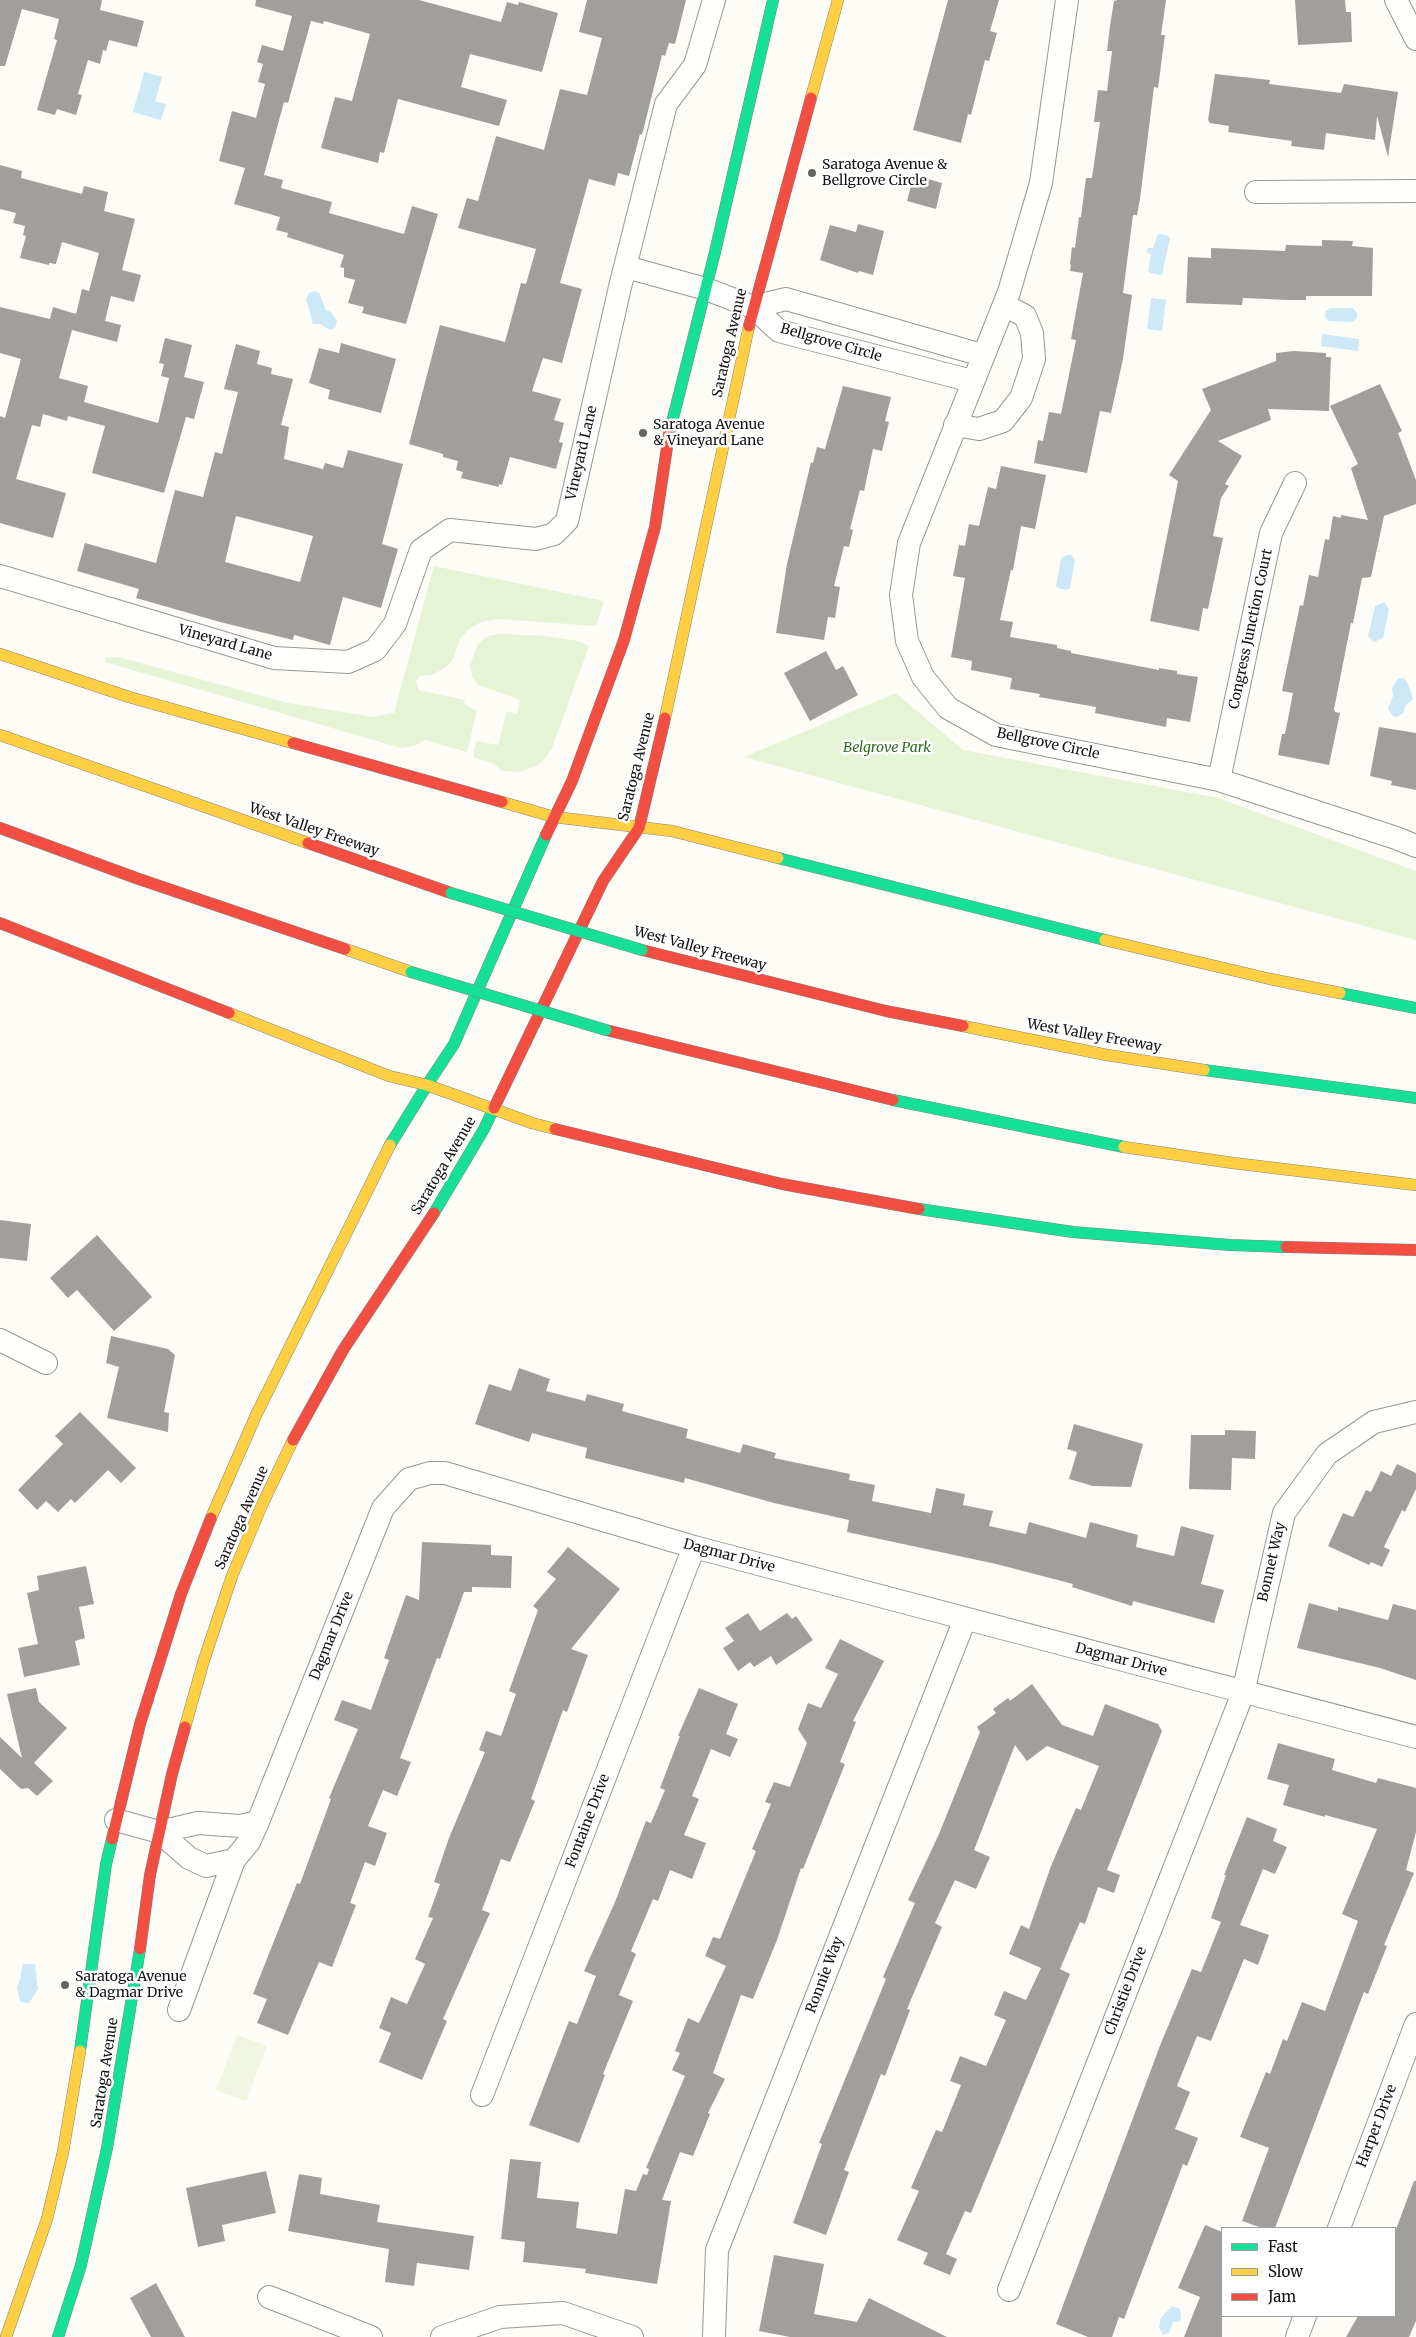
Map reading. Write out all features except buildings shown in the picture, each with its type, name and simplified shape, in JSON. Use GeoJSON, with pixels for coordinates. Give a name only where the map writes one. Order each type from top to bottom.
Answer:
{"type":"FeatureCollection","features":[{"type":"Feature","properties":{"kind":"main road","name":"Saratoga Avenue"},"geometry":{"type":"LineString","coordinates":[[6,2337],[47,2219],[63,2152],[81,2047],[106,1864],[159,1660],[181,1594],[215,1507],[257,1413],[398,1128],[454,1044],[554,817],[572,781],[608,687],[643,576],[655,527],[669,433],[706,290],[773,0]]}},
{"type":"Feature","properties":{"kind":"main road","name":"Saratoga Avenue"},"geometry":{"type":"LineString","coordinates":[[58,2337],[81,2265],[104,2167],[135,1982],[150,1874],[159,1832],[172,1774],[210,1641],[232,1576],[262,1505],[294,1439],[343,1350],[424,1229],[484,1129],[603,881],[639,828],[671,695],[728,417],[753,308],[838,0]]}},
{"type":"Feature","properties":{"kind":"main road"},"geometry":{"type":"LineString","coordinates":[[0,654],[129,697],[554,817],[672,831],[1050,927],[1270,979],[1416,1008]]}},
{"type":"Feature","properties":{"kind":"main road","name":"West Valley Freeway"},"geometry":{"type":"LineString","coordinates":[[0,735],[451,893],[642,950],[886,1011],[1106,1055],[1236,1075],[1416,1098]]}},
{"type":"Feature","properties":{"kind":"main road"},"geometry":{"type":"LineString","coordinates":[[0,828],[146,881],[411,972],[606,1030],[917,1106],[1029,1129],[1131,1148],[1233,1163],[1416,1185]]}},
{"type":"Feature","properties":{"kind":"main road"},"geometry":{"type":"LineString","coordinates":[[0,923],[385,1075],[427,1085],[532,1123],[697,1166],[782,1184],[998,1223],[1073,1232],[1220,1244],[1416,1250]]}},
{"type":"Feature","properties":{"kind":"street","name":"Vineyard Lane"},"geometry":{"type":"LineString","coordinates":[[0,576],[274,658],[348,662],[375,650],[395,624],[421,550],[450,530],[536,539],[554,534],[566,521],[666,104],[695,66],[714,0]]}},
{"type":"Feature","properties":{"kind":"street","name":"Bellgrove Circle"},"geometry":{"type":"LineString","coordinates":[[1067,0],[1041,183],[1004,305],[982,355],[908,543],[901,595],[907,641],[923,677],[948,708],[996,735],[1219,780],[1416,846]]}},
{"type":"Feature","properties":{"kind":"street"},"geometry":{"type":"LineString","coordinates":[[1396,0],[1416,39]]}},
{"type":"Feature","properties":{"kind":"street"},"geometry":{"type":"LineString","coordinates":[[1256,192],[1416,191]]}},
{"type":"Feature","properties":{"kind":"street"},"geometry":{"type":"LineString","coordinates":[[626,268],[706,290],[753,308]]}},
{"type":"Feature","properties":{"kind":"street","name":"Bellgrove Circle"},"geometry":{"type":"LineString","coordinates":[[753,308],[786,299],[982,355]]}},
{"type":"Feature","properties":{"kind":"street"},"geometry":{"type":"LineString","coordinates":[[955,425],[979,429],[1003,421],[1021,398],[1034,359],[1032,333],[1025,316],[1004,305]]}},
{"type":"Feature","properties":{"kind":"street","name":"Bellgrove Circle"},"geometry":{"type":"LineString","coordinates":[[753,308],[779,331],[972,381]]}},
{"type":"Feature","properties":{"kind":"street","name":"Congress Junction Court"},"geometry":{"type":"LineString","coordinates":[[1219,780],[1271,533],[1295,483]]}},
{"type":"Feature","properties":{"kind":"street"},"geometry":{"type":"LineString","coordinates":[[0,1340],[46,1363]]}},
{"type":"Feature","properties":{"kind":"street","name":"Bonnet Way"},"geometry":{"type":"LineString","coordinates":[[1243,1693],[1284,1513],[1327,1454],[1374,1422],[1416,1412]]}},
{"type":"Feature","properties":{"kind":"street","name":"Dagmar Drive"},"geometry":{"type":"LineString","coordinates":[[179,2010],[234,1860],[249,1842],[258,1822],[383,1508],[409,1478],[430,1473],[445,1473],[694,1547],[1416,1738]]}},
{"type":"Feature","properties":{"kind":"street","name":"Fontaine Drive"},"geometry":{"type":"LineString","coordinates":[[482,2095],[694,1547]]}},
{"type":"Feature","properties":{"kind":"street","name":"Ronnie Way"},"geometry":{"type":"LineString","coordinates":[[714,2337],[717,2250],[965,1619]]}},
{"type":"Feature","properties":{"kind":"street","name":"Christie Drive"},"geometry":{"type":"LineString","coordinates":[[1009,2290],[1243,1693]]}},
{"type":"Feature","properties":{"kind":"street"},"geometry":{"type":"LineString","coordinates":[[116,1820],[159,1832],[189,1858],[206,1866],[234,1860]]}},
{"type":"Feature","properties":{"kind":"street"},"geometry":{"type":"LineString","coordinates":[[159,1832],[198,1823],[240,1826],[258,1822]]}},
{"type":"Feature","properties":{"kind":"street","name":"Harper Drive"},"geometry":{"type":"LineString","coordinates":[[1339,2227],[1416,2024]]}},
{"type":"Feature","properties":{"kind":"street"},"geometry":{"type":"LineString","coordinates":[[269,2297],[371,2337]]}},
{"type":"Feature","properties":{"kind":"street"},"geometry":{"type":"LineString","coordinates":[[442,2337],[500,2317],[563,2313],[632,2337]]}},
{"type":"Feature","properties":{"kind":"street"},"geometry":{"type":"LineString","coordinates":[[1297,2337],[1305,2317]]}},
{"type":"Feature","properties":{"kind":"green space"},"geometry":{"type":"Polygon","coordinates":[[[434,566],[604,601],[596,626],[498,619],[481,622],[469,629],[460,639],[453,659],[448,666],[432,675],[420,676],[416,681],[418,690],[465,700],[464,704],[477,711],[467,752],[425,740],[414,746],[401,748],[105,662],[106,658],[119,657],[288,703],[372,717],[394,713],[434,566]]]}},
{"type":"Feature","properties":{"kind":"green space"},"geometry":{"type":"Polygon","coordinates":[[[491,635],[546,636],[579,641],[589,646],[552,748],[543,761],[536,766],[519,772],[503,771],[492,763],[475,758],[473,755],[476,741],[498,745],[507,711],[517,714],[520,700],[477,684],[472,676],[470,665],[477,646],[483,639],[491,635]]]}},
{"type":"Feature","properties":{"kind":"green space","name":"Belgrove Park"},"geometry":{"type":"Polygon","coordinates":[[[896,693],[963,750],[1218,798],[1416,871],[1416,940],[744,757],[896,693]]]}},
{"type":"Feature","properties":{"kind":"green space"},"geometry":{"type":"Polygon","coordinates":[[[237,2035],[267,2046],[246,2101],[216,2090],[237,2035]]]}},
{"type":"Feature","properties":{"kind":"water"},"geometry":{"type":"Polygon","coordinates":[[[144,72],[162,77],[155,101],[166,104],[161,120],[133,112],[144,72]]]}},
{"type":"Feature","properties":{"kind":"water"},"geometry":{"type":"Polygon","coordinates":[[[1158,234],[1167,235],[1170,238],[1162,275],[1148,271],[1151,255],[1146,252],[1148,248],[1153,248],[1158,234]]]}},
{"type":"Feature","properties":{"kind":"water"},"geometry":{"type":"Polygon","coordinates":[[[314,291],[319,293],[326,310],[331,312],[337,321],[335,328],[330,330],[320,324],[313,324],[306,299],[309,293],[314,291]]]}},
{"type":"Feature","properties":{"kind":"water"},"geometry":{"type":"Polygon","coordinates":[[[1151,298],[1166,300],[1162,331],[1147,329],[1151,298]]]}},
{"type":"Feature","properties":{"kind":"water"},"geometry":{"type":"Polygon","coordinates":[[[1330,308],[1353,308],[1357,313],[1357,318],[1352,322],[1329,321],[1325,317],[1326,311],[1330,308]]]}},
{"type":"Feature","properties":{"kind":"water"},"geometry":{"type":"Polygon","coordinates":[[[1322,334],[1359,339],[1358,351],[1321,346],[1322,334]]]}},
{"type":"Feature","properties":{"kind":"water"},"geometry":{"type":"Polygon","coordinates":[[[1070,554],[1075,560],[1070,588],[1067,590],[1057,588],[1061,558],[1070,554]]]}},
{"type":"Feature","properties":{"kind":"water"},"geometry":{"type":"Polygon","coordinates":[[[1384,602],[1389,609],[1383,638],[1374,642],[1368,636],[1375,606],[1384,602]]]}},
{"type":"Feature","properties":{"kind":"water"},"geometry":{"type":"Polygon","coordinates":[[[1399,678],[1404,678],[1408,684],[1413,699],[1406,705],[1403,713],[1397,717],[1393,716],[1388,709],[1393,696],[1392,688],[1399,678]]]}},
{"type":"Feature","properties":{"kind":"water"},"geometry":{"type":"Polygon","coordinates":[[[23,1964],[35,1964],[38,1989],[29,2003],[20,2002],[17,1987],[23,1964]]]}},
{"type":"Feature","properties":{"kind":"water"},"geometry":{"type":"Polygon","coordinates":[[[1172,2306],[1180,2309],[1181,2319],[1179,2322],[1173,2322],[1169,2333],[1163,2335],[1159,2328],[1161,2318],[1172,2306]]]}},
{"type":"Feature","properties":{"kind":"traffic: fast"},"geometry":{"type":"LineString","coordinates":[[669,434],[715,252],[773,0]]}},
{"type":"Feature","properties":{"kind":"traffic: fast"},"geometry":{"type":"LineString","coordinates":[[427,1085],[454,1044],[546,835]]}},
{"type":"Feature","properties":{"kind":"traffic: fast"},"geometry":{"type":"LineString","coordinates":[[778,858],[1105,940]]}},
{"type":"Feature","properties":{"kind":"traffic: fast"},"geometry":{"type":"LineString","coordinates":[[451,893],[642,950]]}},
{"type":"Feature","properties":{"kind":"traffic: fast"},"geometry":{"type":"LineString","coordinates":[[411,972],[606,1030]]}},
{"type":"Feature","properties":{"kind":"traffic: fast"},"geometry":{"type":"LineString","coordinates":[[1340,993],[1416,1008]]}},
{"type":"Feature","properties":{"kind":"traffic: fast"},"geometry":{"type":"LineString","coordinates":[[1204,1070],[1416,1098]]}},
{"type":"Feature","properties":{"kind":"traffic: fast"},"geometry":{"type":"LineString","coordinates":[[390,1145],[427,1085]]}},
{"type":"Feature","properties":{"kind":"traffic: fast"},"geometry":{"type":"LineString","coordinates":[[893,1100],[1124,1147]]}},
{"type":"Feature","properties":{"kind":"traffic: fast"},"geometry":{"type":"LineString","coordinates":[[434,1213],[484,1129],[494,1108]]}},
{"type":"Feature","properties":{"kind":"traffic: fast"},"geometry":{"type":"LineString","coordinates":[[919,1209],[1073,1232],[1230,1245],[1286,1247]]}},
{"type":"Feature","properties":{"kind":"traffic: fast"},"geometry":{"type":"LineString","coordinates":[[80,2051],[106,1864],[112,1839]]}},
{"type":"Feature","properties":{"kind":"traffic: fast"},"geometry":{"type":"LineString","coordinates":[[58,2337],[81,2265],[107,2148],[140,1949]]}},
{"type":"Feature","properties":{"kind":"traffic: slow"},"geometry":{"type":"LineString","coordinates":[[811,98],[838,0]]}},
{"type":"Feature","properties":{"kind":"traffic: slow"},"geometry":{"type":"LineString","coordinates":[[665,718],[749,326]]}},
{"type":"Feature","properties":{"kind":"traffic: slow"},"geometry":{"type":"LineString","coordinates":[[0,654],[129,697],[293,743]]}},
{"type":"Feature","properties":{"kind":"traffic: slow"},"geometry":{"type":"LineString","coordinates":[[0,735],[308,843]]}},
{"type":"Feature","properties":{"kind":"traffic: slow"},"geometry":{"type":"LineString","coordinates":[[502,802],[554,817],[672,831],[778,858]]}},
{"type":"Feature","properties":{"kind":"traffic: slow"},"geometry":{"type":"LineString","coordinates":[[1105,940],[1270,979],[1340,993]]}},
{"type":"Feature","properties":{"kind":"traffic: slow"},"geometry":{"type":"LineString","coordinates":[[345,949],[411,972]]}},
{"type":"Feature","properties":{"kind":"traffic: slow"},"geometry":{"type":"LineString","coordinates":[[229,1013],[389,1076],[427,1085],[532,1123],[555,1129]]}},
{"type":"Feature","properties":{"kind":"traffic: slow"},"geometry":{"type":"LineString","coordinates":[[963,1026],[1107,1055],[1204,1070]]}},
{"type":"Feature","properties":{"kind":"traffic: slow"},"geometry":{"type":"LineString","coordinates":[[211,1518],[257,1413],[390,1145]]}},
{"type":"Feature","properties":{"kind":"traffic: slow"},"geometry":{"type":"LineString","coordinates":[[1124,1147],[1233,1163],[1416,1185]]}},
{"type":"Feature","properties":{"kind":"traffic: slow"},"geometry":{"type":"LineString","coordinates":[[185,1727],[204,1660],[232,1576],[262,1505],[293,1440]]}},
{"type":"Feature","properties":{"kind":"traffic: slow"},"geometry":{"type":"LineString","coordinates":[[6,2337],[47,2219],[63,2152],[80,2051]]}},
{"type":"Feature","properties":{"kind":"traffic: jam"},"geometry":{"type":"LineString","coordinates":[[749,326],[811,98]]}},
{"type":"Feature","properties":{"kind":"traffic: jam"},"geometry":{"type":"LineString","coordinates":[[546,835],[572,781],[624,640],[655,527],[669,434]]}},
{"type":"Feature","properties":{"kind":"traffic: jam"},"geometry":{"type":"LineString","coordinates":[[494,1108],[603,881],[639,828],[665,718]]}},
{"type":"Feature","properties":{"kind":"traffic: jam"},"geometry":{"type":"LineString","coordinates":[[293,743],[502,802]]}},
{"type":"Feature","properties":{"kind":"traffic: jam"},"geometry":{"type":"LineString","coordinates":[[0,828],[136,878],[345,949]]}},
{"type":"Feature","properties":{"kind":"traffic: jam"},"geometry":{"type":"LineString","coordinates":[[308,843],[451,893]]}},
{"type":"Feature","properties":{"kind":"traffic: jam"},"geometry":{"type":"LineString","coordinates":[[0,923],[229,1013]]}},
{"type":"Feature","properties":{"kind":"traffic: jam"},"geometry":{"type":"LineString","coordinates":[[642,950],[886,1011],[963,1026]]}},
{"type":"Feature","properties":{"kind":"traffic: jam"},"geometry":{"type":"LineString","coordinates":[[606,1030],[893,1100]]}},
{"type":"Feature","properties":{"kind":"traffic: jam"},"geometry":{"type":"LineString","coordinates":[[555,1129],[782,1184],[919,1209]]}},
{"type":"Feature","properties":{"kind":"traffic: jam"},"geometry":{"type":"LineString","coordinates":[[293,1440],[343,1350],[434,1213]]}},
{"type":"Feature","properties":{"kind":"traffic: jam"},"geometry":{"type":"LineString","coordinates":[[1286,1247],[1416,1250]]}},
{"type":"Feature","properties":{"kind":"traffic: jam"},"geometry":{"type":"LineString","coordinates":[[112,1839],[140,1724],[181,1594],[211,1518]]}},
{"type":"Feature","properties":{"kind":"traffic: jam"},"geometry":{"type":"LineString","coordinates":[[140,1949],[150,1875],[172,1774],[185,1727]]}},
{"type":"Feature","properties":{"kind":"place","name":"Saratoga Avenue & Bellgrove Circle"},"geometry":{"type":"Point","coordinates":[812,173]}},
{"type":"Feature","properties":{"kind":"place","name":"Saratoga Avenue & Vineyard Lane"},"geometry":{"type":"Point","coordinates":[643,433]}},
{"type":"Feature","properties":{"kind":"place","name":"Saratoga Avenue & Dagmar Drive"},"geometry":{"type":"Point","coordinates":[65,1985]}}]}
